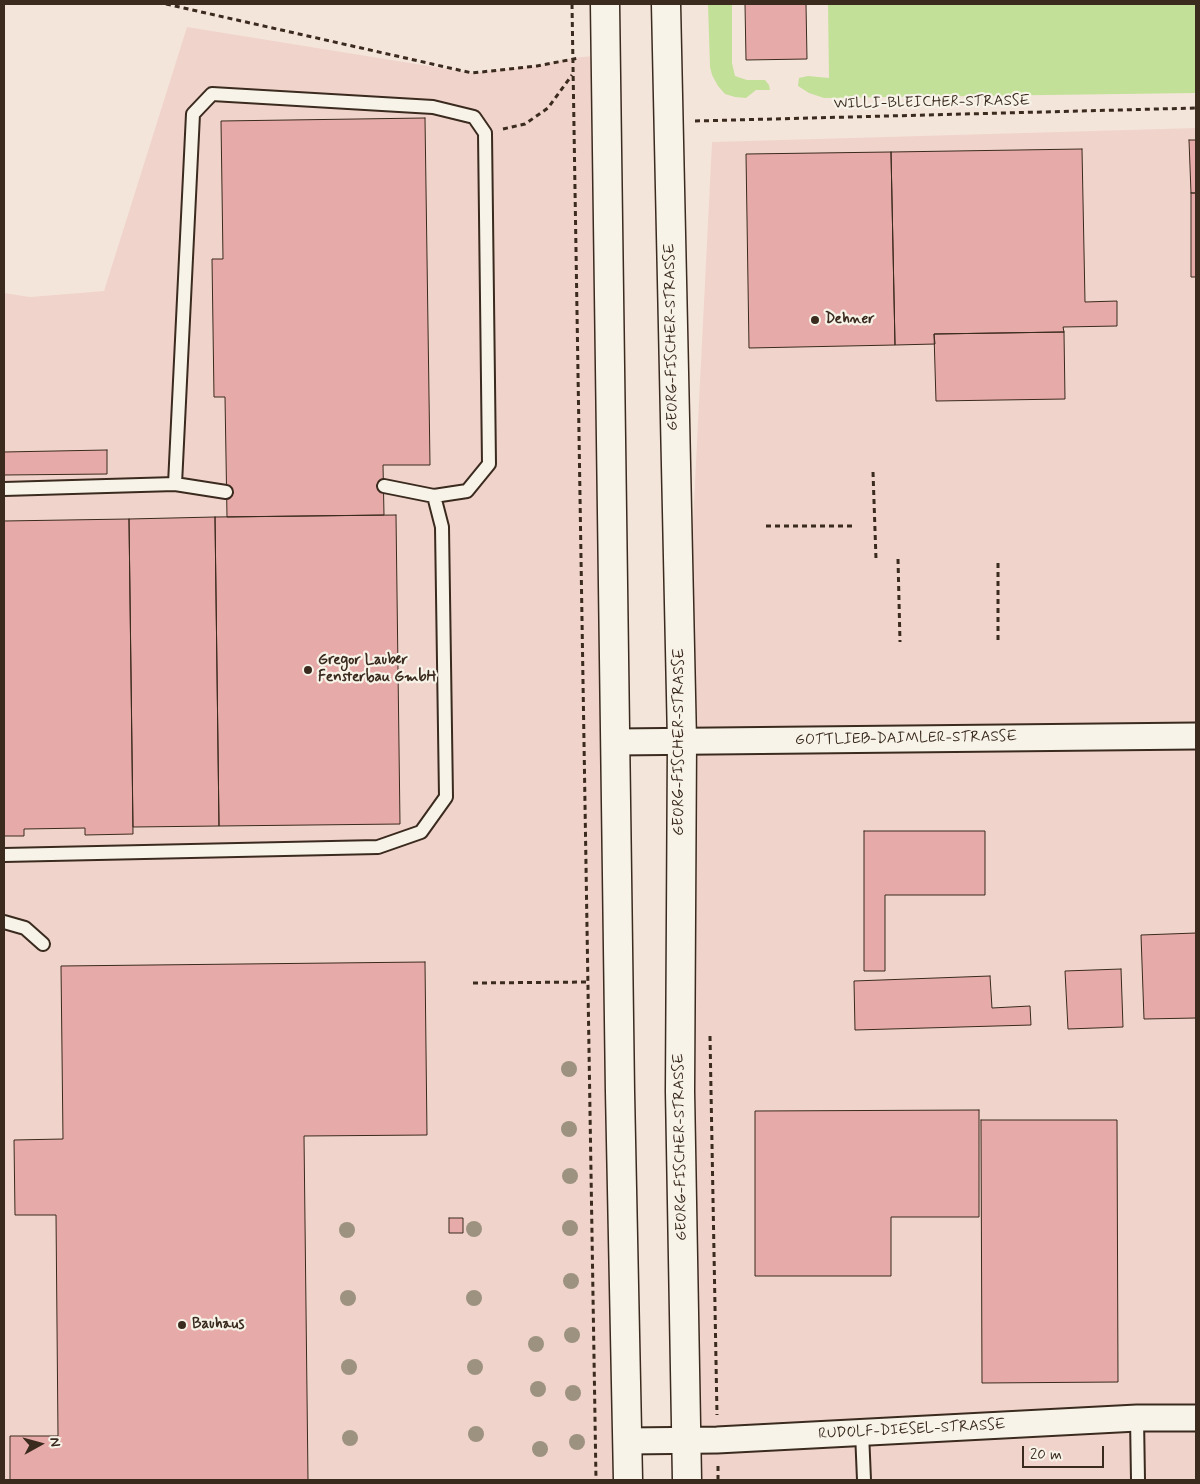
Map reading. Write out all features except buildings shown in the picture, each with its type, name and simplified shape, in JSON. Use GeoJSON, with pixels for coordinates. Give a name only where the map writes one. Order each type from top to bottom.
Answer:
{"type":"FeatureCollection","features":[{"type":"Feature","properties":{"kind":"main road"},"geometry":{"type":"LineString","coordinates":[[604,4],[620,1102],[628,1480]]}},
{"type":"Feature","properties":{"kind":"main road","name":"GEORG-FISCHER-STRASSE"},"geometry":{"type":"LineString","coordinates":[[666,4],[682,742],[680,1091],[688,1480]]}},
{"type":"Feature","properties":{"kind":"street","name":"GOTTLIEB-DAIMLER-STRASSE"},"geometry":{"type":"LineString","coordinates":[[616,742],[1196,736]]}},
{"type":"Feature","properties":{"kind":"street","name":"RUDOLF-DIESEL-STRASSE"},"geometry":{"type":"LineString","coordinates":[[627,1441],[687,1440],[1137,1418],[1196,1418]]}},
{"type":"Feature","properties":{"kind":"lane"},"geometry":{"type":"LineString","coordinates":[[175,484],[193,114],[212,94],[433,107],[474,117],[485,132],[489,464],[467,492],[434,496],[384,486]]}},
{"type":"Feature","properties":{"kind":"lane"},"geometry":{"type":"LineString","coordinates":[[4,489],[175,484],[226,492]]}},
{"type":"Feature","properties":{"kind":"lane"},"geometry":{"type":"LineString","coordinates":[[4,855],[378,848],[421,832],[446,797],[442,527],[434,496]]}},
{"type":"Feature","properties":{"kind":"lane"},"geometry":{"type":"LineString","coordinates":[[4,922],[25,928],[43,944]]}},
{"type":"Feature","properties":{"kind":"lane"},"geometry":{"type":"LineString","coordinates":[[1137,1418],[1138,1480]]}},
{"type":"Feature","properties":{"kind":"lane"},"geometry":{"type":"LineString","coordinates":[[862,1432],[864,1480]]}},
{"type":"Feature","properties":{"kind":"path"},"geometry":{"type":"LineString","coordinates":[[166,4],[472,73],[537,66],[572,58],[605,55]]}},
{"type":"Feature","properties":{"kind":"path"},"geometry":{"type":"LineString","coordinates":[[572,4],[596,1480]]}},
{"type":"Feature","properties":{"kind":"path"},"geometry":{"type":"LineString","coordinates":[[485,132],[525,124],[548,108],[572,74]]}},
{"type":"Feature","properties":{"kind":"path","name":"WILLI-BLEICHER-STRASSE"},"geometry":{"type":"LineString","coordinates":[[668,121],[1196,108]]}},
{"type":"Feature","properties":{"kind":"path"},"geometry":{"type":"LineString","coordinates":[[873,472],[876,559]]}},
{"type":"Feature","properties":{"kind":"path"},"geometry":{"type":"LineString","coordinates":[[766,526],[853,526]]}},
{"type":"Feature","properties":{"kind":"path"},"geometry":{"type":"LineString","coordinates":[[898,559],[900,642]]}},
{"type":"Feature","properties":{"kind":"path"},"geometry":{"type":"LineString","coordinates":[[998,559],[998,640]]}},
{"type":"Feature","properties":{"kind":"path"},"geometry":{"type":"LineString","coordinates":[[473,983],[588,982]]}},
{"type":"Feature","properties":{"kind":"shaded area"},"geometry":{"type":"Polygon","coordinates":[[[187,27],[472,73],[537,66],[572,58],[605,55],[628,1480],[4,1480],[4,293],[30,297],[104,291],[187,27]]]}},
{"type":"Feature","properties":{"kind":"shaded area"},"geometry":{"type":"Polygon","coordinates":[[[1196,128],[1196,1480],[687,1480],[682,741],[712,142],[1196,128]]]}},
{"type":"Feature","properties":{"kind":"green space"},"geometry":{"type":"Polygon","coordinates":[[[708,4],[732,4],[732,63],[735,76],[747,80],[765,80],[770,90],[756,90],[746,98],[725,94],[718,86],[710,67],[708,4]]]}},
{"type":"Feature","properties":{"kind":"green space"},"geometry":{"type":"Polygon","coordinates":[[[828,4],[1196,4],[1196,93],[824,98],[809,93],[798,86],[799,78],[808,76],[829,78],[828,4]]]}},
{"type":"Feature","properties":{"kind":"place","name":"Dehner"},"geometry":{"type":"Point","coordinates":[815,320]}},
{"type":"Feature","properties":{"kind":"place","name":"Gregor Lauber Fensterbau GmbH"},"geometry":{"type":"Point","coordinates":[308,670]}},
{"type":"Feature","properties":{"kind":"place","name":"Bauhaus"},"geometry":{"type":"Point","coordinates":[182,1325]}}]}
